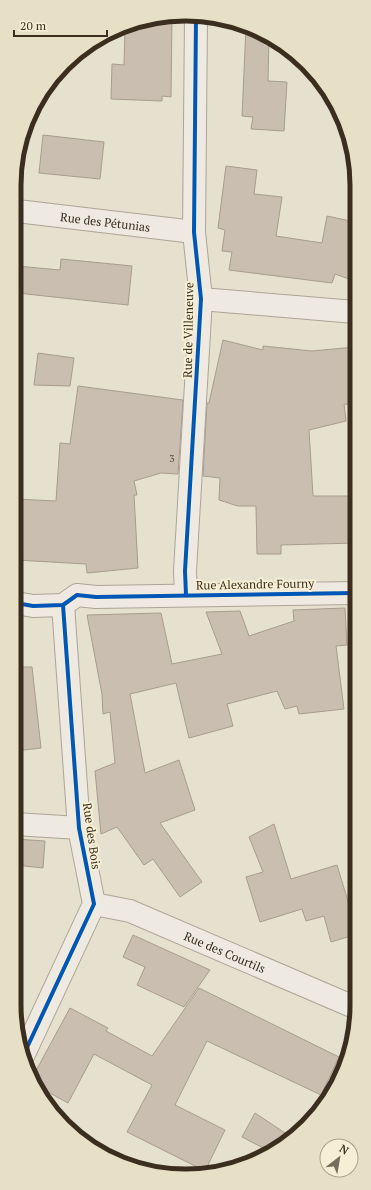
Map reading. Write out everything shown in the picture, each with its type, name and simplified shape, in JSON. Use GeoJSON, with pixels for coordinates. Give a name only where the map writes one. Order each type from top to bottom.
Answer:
{"type":"FeatureCollection","features":[{"type":"Feature","properties":{"kind":"street","name":"Rue de Villeneuve"},"geometry":{"type":"LineString","coordinates":[[186,595],[185,571],[201,298],[194,232],[196,21]]}},
{"type":"Feature","properties":{"kind":"street","name":"Rue des Pétunias"},"geometry":{"type":"LineString","coordinates":[[21,211],[194,232]]}},
{"type":"Feature","properties":{"kind":"street","name":"Rue de Villeneuve"},"geometry":{"type":"LineString","coordinates":[[201,298],[350,312]]}},
{"type":"Feature","properties":{"kind":"street","name":"Rue Alexandre Fourny"},"geometry":{"type":"LineString","coordinates":[[21,604],[33,606],[63,605],[77,595],[96,598],[186,595],[350,593]]}},
{"type":"Feature","properties":{"kind":"street","name":"Rue des Bois"},"geometry":{"type":"LineString","coordinates":[[63,605],[79,828],[94,904]]}},
{"type":"Feature","properties":{"kind":"street"},"geometry":{"type":"LineString","coordinates":[[21,824],[79,828]]}},
{"type":"Feature","properties":{"kind":"street"},"geometry":{"type":"LineString","coordinates":[[27,1047],[94,904]]}},
{"type":"Feature","properties":{"kind":"street","name":"Rue des Courtils"},"geometry":{"type":"LineString","coordinates":[[94,904],[130,911],[350,1005]]}},
{"type":"Feature","properties":{"kind":"building"},"geometry":{"type":"Polygon","coordinates":[[[172,21],[171,97],[162,96],[162,101],[111,99],[112,64],[124,65],[125,33],[153,24],[172,21]]]}},
{"type":"Feature","properties":{"kind":"building"},"geometry":{"type":"Polygon","coordinates":[[[246,33],[269,44],[268,81],[287,82],[284,131],[251,129],[253,117],[242,116],[246,33]]]}},
{"type":"Feature","properties":{"kind":"building"},"geometry":{"type":"Polygon","coordinates":[[[43,135],[104,142],[100,179],[39,173],[43,135]]]}},
{"type":"Feature","properties":{"kind":"building"},"geometry":{"type":"Polygon","coordinates":[[[226,166],[257,170],[254,194],[282,197],[276,236],[322,243],[327,216],[350,221],[350,279],[335,274],[332,283],[229,270],[232,252],[222,251],[225,230],[218,228],[226,166]]]}},
{"type":"Feature","properties":{"kind":"building"},"geometry":{"type":"Polygon","coordinates":[[[61,259],[132,266],[128,305],[21,293],[21,266],[60,270],[61,259]]]}},
{"type":"Feature","properties":{"kind":"building"},"geometry":{"type":"Polygon","coordinates":[[[223,340],[263,350],[263,346],[312,351],[350,347],[350,405],[344,404],[346,421],[309,430],[313,496],[350,496],[350,543],[281,545],[281,554],[257,554],[256,506],[238,506],[219,500],[220,478],[203,476],[207,403],[209,403],[223,340]]]}},
{"type":"Feature","properties":{"kind":"building"},"geometry":{"type":"Polygon","coordinates":[[[38,353],[74,358],[70,386],[34,385],[38,353]]]}},
{"type":"Feature","properties":{"kind":"building"},"geometry":{"type":"Polygon","coordinates":[[[78,386],[183,400],[178,474],[161,473],[134,481],[137,495],[134,495],[138,568],[87,573],[86,564],[21,560],[21,499],[56,501],[60,443],[70,444],[78,386]]]}},
{"type":"Feature","properties":{"kind":"building"},"geometry":{"type":"Polygon","coordinates":[[[345,608],[347,645],[336,646],[344,709],[299,714],[297,706],[285,709],[277,691],[227,704],[233,726],[189,738],[176,683],[130,694],[145,773],[179,760],[195,810],[160,823],[202,882],[180,897],[153,859],[144,865],[117,827],[101,834],[95,771],[115,763],[110,712],[103,714],[102,694],[87,615],[161,613],[172,664],[222,654],[206,612],[240,611],[249,636],[294,621],[293,610],[345,608]]]}},
{"type":"Feature","properties":{"kind":"building"},"geometry":{"type":"Polygon","coordinates":[[[21,667],[32,667],[41,748],[21,750],[21,667]]]}},
{"type":"Feature","properties":{"kind":"building"},"geometry":{"type":"Polygon","coordinates":[[[274,824],[291,879],[337,865],[350,908],[350,936],[331,942],[324,916],[306,921],[302,909],[260,922],[246,877],[263,872],[249,837],[274,824]]]}},
{"type":"Feature","properties":{"kind":"building"},"geometry":{"type":"Polygon","coordinates":[[[21,839],[45,841],[43,868],[21,866],[21,839]]]}},
{"type":"Feature","properties":{"kind":"building"},"geometry":{"type":"Polygon","coordinates":[[[133,935],[210,970],[184,1007],[137,985],[145,967],[123,957],[133,935]]]}},
{"type":"Feature","properties":{"kind":"building"},"geometry":{"type":"Polygon","coordinates":[[[199,988],[339,1057],[321,1095],[207,1041],[175,1105],[225,1130],[206,1168],[200,1169],[127,1132],[152,1085],[94,1054],[68,1103],[45,1091],[36,1071],[70,1008],[108,1028],[106,1031],[152,1056],[199,988]]]}},
{"type":"Feature","properties":{"kind":"building"},"geometry":{"type":"Polygon","coordinates":[[[255,1113],[287,1134],[265,1149],[242,1137],[255,1113]]]}},
{"type":"Feature","properties":{"kind":"cycle path"},"geometry":{"type":"LineString","coordinates":[[186,595],[185,571],[201,299],[194,232],[196,21]]}},
{"type":"Feature","properties":{"kind":"cycle path"},"geometry":{"type":"LineString","coordinates":[[21,604],[33,606],[63,605],[77,595],[96,597],[350,593]]}},
{"type":"Feature","properties":{"kind":"cycle path"},"geometry":{"type":"LineString","coordinates":[[27,1047],[94,904],[79,828],[63,605]]}}]}
